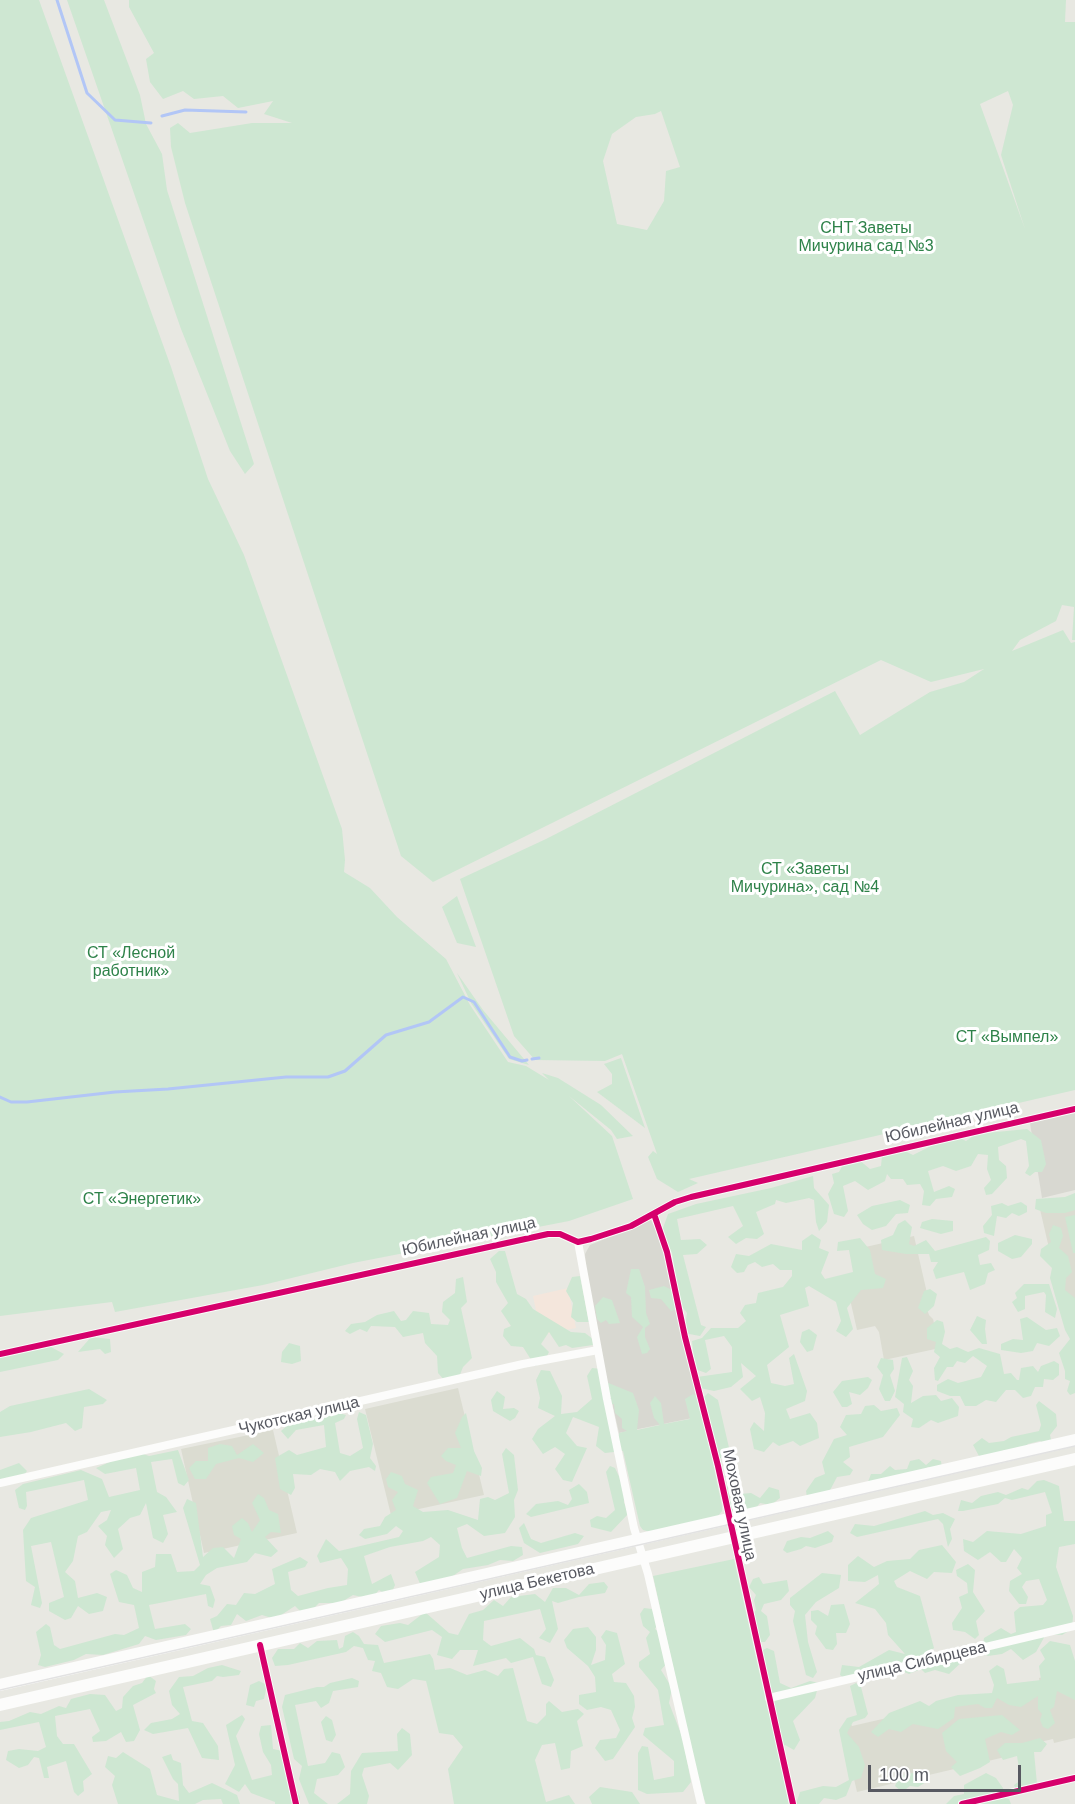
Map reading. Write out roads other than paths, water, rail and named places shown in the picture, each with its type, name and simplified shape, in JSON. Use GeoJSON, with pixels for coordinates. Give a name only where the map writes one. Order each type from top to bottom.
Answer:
{"type":"FeatureCollection","features":[{"type":"Feature","properties":{"kind":"main road","name":"улица Бекетова"},"geometry":{"type":"LineString","coordinates":[[0,1684],[1075,1440]]}},
{"type":"Feature","properties":{"kind":"main road","name":"улица Бекетова"},"geometry":{"type":"LineString","coordinates":[[0,1705],[1075,1459]]}},
{"type":"Feature","properties":{"kind":"street","name":"Юбилейная улица"},"geometry":{"type":"LineString","coordinates":[[0,1354],[548,1234],[560,1234],[578,1242],[606,1236],[675,1202],[691,1197],[1075,1109]]}},
{"type":"Feature","properties":{"kind":"street","name":"Моховая улица"},"geometry":{"type":"LineString","coordinates":[[654,1214],[667,1252],[718,1466],[732,1538],[793,1804]]}},
{"type":"Feature","properties":{"kind":"street"},"geometry":{"type":"LineString","coordinates":[[578,1242],[634,1528],[644,1558],[701,1804]]}},
{"type":"Feature","properties":{"kind":"street","name":"Чукотская улица"},"geometry":{"type":"LineString","coordinates":[[0,1483],[523,1364],[598,1350]]}},
{"type":"Feature","properties":{"kind":"street","name":"улица Сибирцева"},"geometry":{"type":"LineString","coordinates":[[769,1698],[1075,1626]]}},
{"type":"Feature","properties":{"kind":"street"},"geometry":{"type":"LineString","coordinates":[[260,1645],[296,1804]]}},
{"type":"Feature","properties":{"kind":"street"},"geometry":{"type":"LineString","coordinates":[[962,1804],[1075,1778]]}},
{"type":"Feature","properties":{"kind":"waterway"},"geometry":{"type":"LineString","coordinates":[[57,0],[87,93],[115,120],[151,123]]}},
{"type":"Feature","properties":{"kind":"waterway"},"geometry":{"type":"LineString","coordinates":[[162,116],[185,110],[246,112]]}},
{"type":"Feature","properties":{"kind":"waterway"},"geometry":{"type":"LineString","coordinates":[[0,1097],[11,1102],[27,1102],[286,1077],[328,1077],[345,1071],[386,1035],[429,1022],[463,997],[474,1002],[510,1057],[522,1061],[527,1060]]}},
{"type":"Feature","properties":{"kind":"waterway"},"geometry":{"type":"LineString","coordinates":[[532,1059],[539,1058]]}},
{"type":"Feature","properties":{"kind":"tram line"},"geometry":{"type":"LineString","coordinates":[[0,1690],[1075,1446]]}},
{"type":"Feature","properties":{"kind":"park label","name":"СНТ Заветы Мичурина сад №3"},"geometry":{"type":"Point","coordinates":[866,238]}},
{"type":"Feature","properties":{"kind":"park label","name":"СТ «Заветы Мичурина», сад №4"},"geometry":{"type":"Point","coordinates":[805,879]}},
{"type":"Feature","properties":{"kind":"park label","name":"СТ «Лесной работник»"},"geometry":{"type":"Point","coordinates":[131,963]}},
{"type":"Feature","properties":{"kind":"park label","name":"СТ «Вымпел»"},"geometry":{"type":"Point","coordinates":[1007,1038]}},
{"type":"Feature","properties":{"kind":"park label","name":"СТ «Энергетик»"},"geometry":{"type":"Point","coordinates":[142,1200]}}]}
